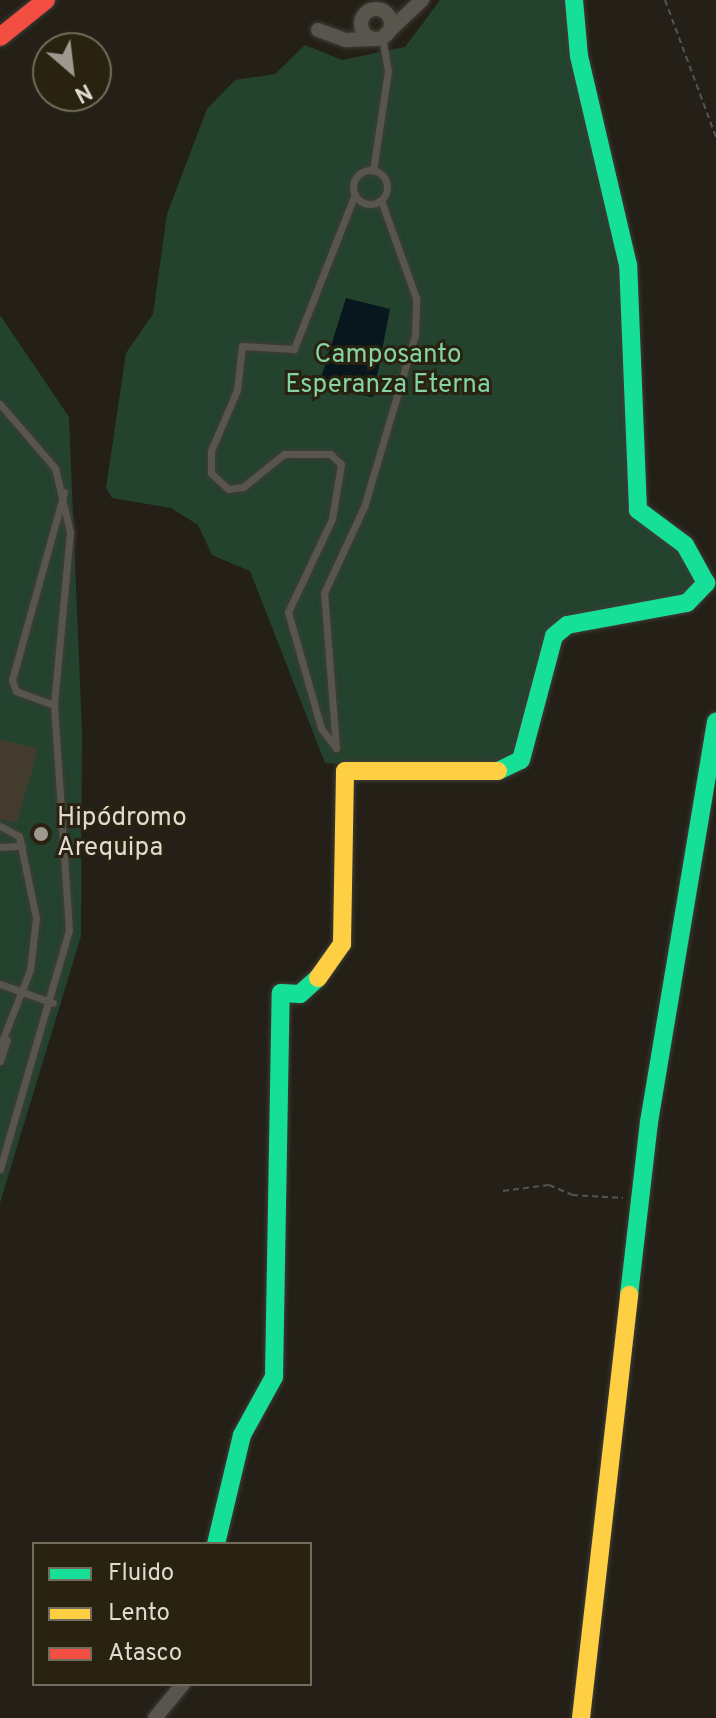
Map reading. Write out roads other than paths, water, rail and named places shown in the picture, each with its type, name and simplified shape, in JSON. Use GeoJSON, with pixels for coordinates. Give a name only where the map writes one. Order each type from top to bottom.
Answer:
{"type":"FeatureCollection","features":[{"type":"Feature","properties":{"kind":"street"},"geometry":{"type":"LineString","coordinates":[[0,37],[46,0]]}},
{"type":"Feature","properties":{"kind":"street"},"geometry":{"type":"LineString","coordinates":[[318,30],[346,40],[381,37],[422,0]]}},
{"type":"Feature","properties":{"kind":"street"},"geometry":{"type":"LineString","coordinates":[[216,1542],[242,1435],[274,1377],[281,993],[300,994],[314,984],[342,944],[345,771],[448,776],[517,766],[554,636],[567,625],[687,603],[706,583],[685,545],[638,510],[628,265],[579,56],[574,0]]}},
{"type":"Feature","properties":{"kind":"street"},"geometry":{"type":"LineString","coordinates":[[363,6],[388,16],[381,37],[362,30],[363,6]]}},
{"type":"Feature","properties":{"kind":"street"},"geometry":{"type":"LineString","coordinates":[[581,1718],[639,1211],[716,722]]}},
{"type":"Feature","properties":{"kind":"street"},"geometry":{"type":"LineString","coordinates":[[155,1718],[181,1686]]}},
{"type":"Feature","properties":{"kind":"lane"},"geometry":{"type":"LineString","coordinates":[[373,171],[388,71],[381,37]]}},
{"type":"Feature","properties":{"kind":"lane"},"geometry":{"type":"LineString","coordinates":[[373,171],[387,186],[381,200],[416,298],[415,335],[364,507],[324,593],[336,748],[321,728],[288,612],[332,519],[341,464],[330,454],[284,454],[243,487],[228,489],[211,473],[211,451],[237,390],[242,346],[294,349],[355,194],[358,176],[373,171]]}},
{"type":"Feature","properties":{"kind":"lane"},"geometry":{"type":"LineString","coordinates":[[355,194],[365,203],[381,200]]}},
{"type":"Feature","properties":{"kind":"lane"},"geometry":{"type":"LineString","coordinates":[[0,404],[42,450],[65,489],[70,532],[54,705],[69,919],[53,1003],[0,1169]]}},
{"type":"Feature","properties":{"kind":"lane"},"geometry":{"type":"LineString","coordinates":[[54,705],[16,691],[12,680],[65,489]]}},
{"type":"Feature","properties":{"kind":"lane"},"geometry":{"type":"LineString","coordinates":[[0,826],[13,829],[22,846],[36,918],[20,992],[0,1061]]}},
{"type":"Feature","properties":{"kind":"lane"},"geometry":{"type":"LineString","coordinates":[[0,847],[22,846]]}},
{"type":"Feature","properties":{"kind":"lane"},"geometry":{"type":"LineString","coordinates":[[0,984],[53,1003]]}},
{"type":"Feature","properties":{"kind":"lane"},"geometry":{"type":"LineString","coordinates":[[0,1046],[8,1037]]}},
{"type":"Feature","properties":{"kind":"place","name":"Hipódromo Arequipa"},"geometry":{"type":"Point","coordinates":[41,834]}},
{"type":"Feature","properties":{"kind":"park label","name":"Camposanto Esperanza Eterna"},"geometry":{"type":"Point","coordinates":[388,371]}}]}
